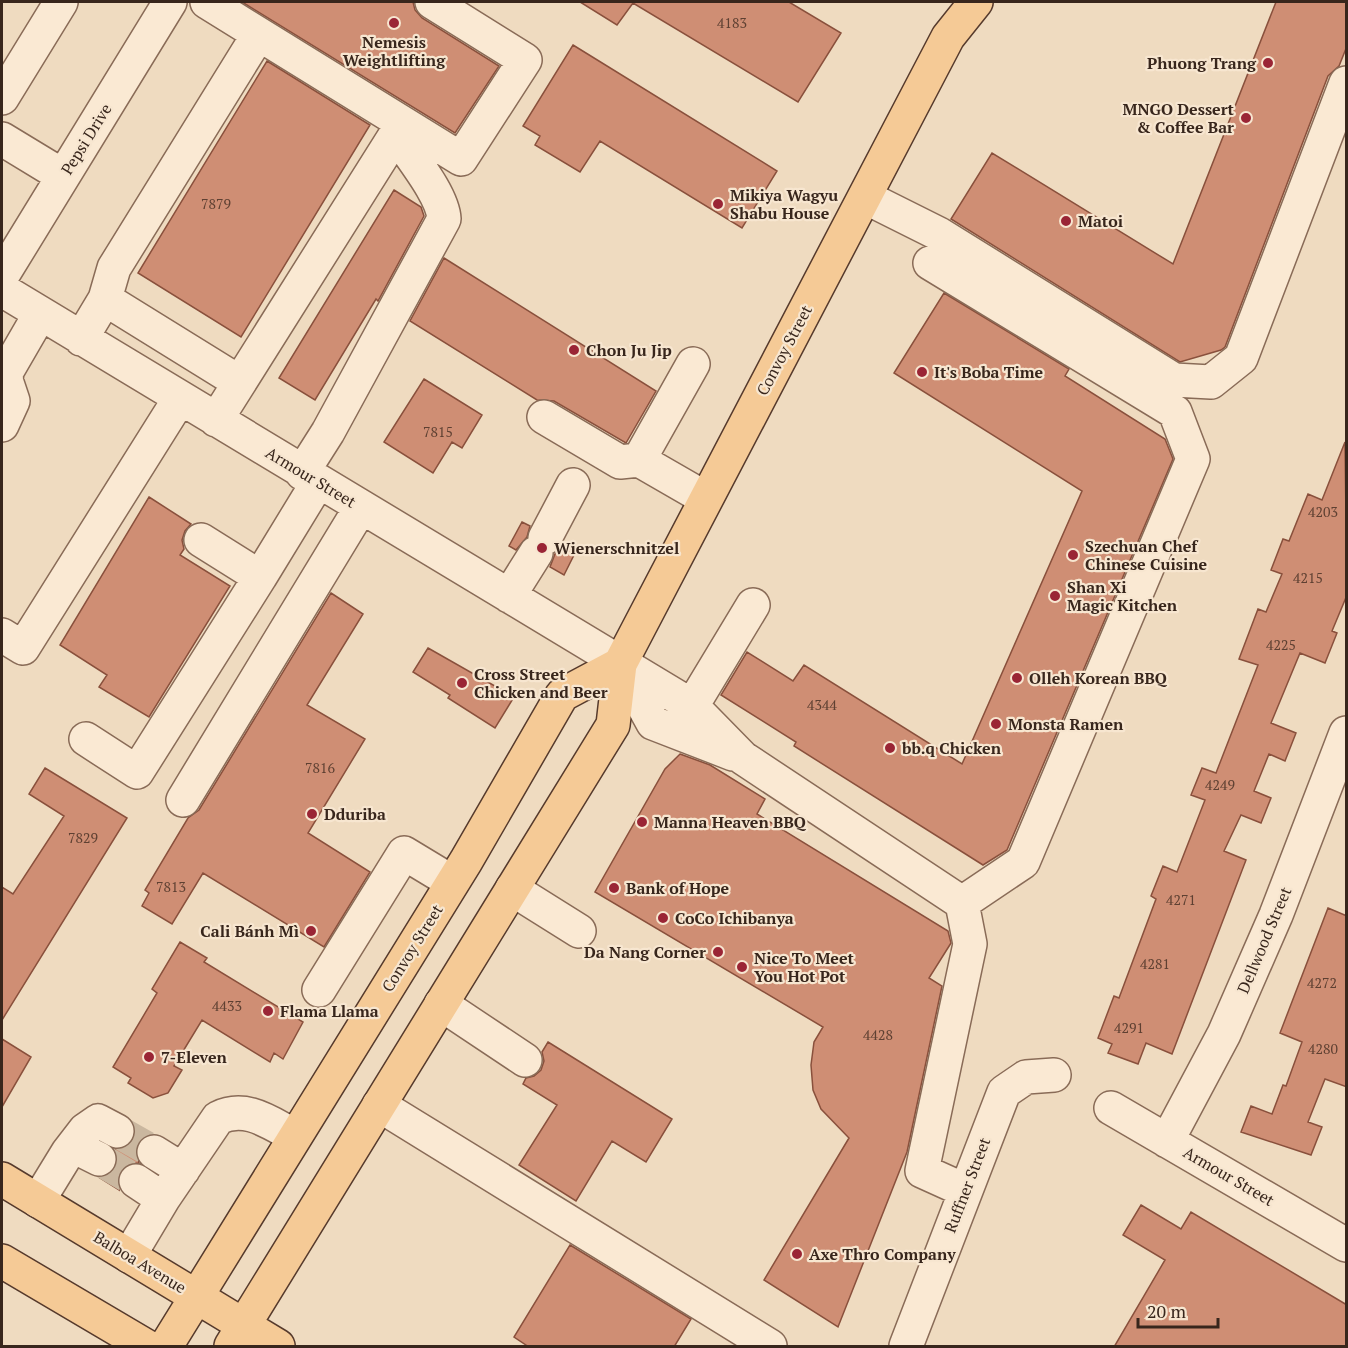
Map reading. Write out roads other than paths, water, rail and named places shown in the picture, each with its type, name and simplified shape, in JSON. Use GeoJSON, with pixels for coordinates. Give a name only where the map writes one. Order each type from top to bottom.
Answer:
{"type":"FeatureCollection","features":[{"type":"Feature","properties":{"kind":"main road","name":"Convoy Street"},"geometry":{"type":"LineString","coordinates":[[948,37],[955,2]]}},
{"type":"Feature","properties":{"kind":"main road","name":"Convoy Street"},"geometry":{"type":"LineString","coordinates":[[238,1336],[613,725],[620,664],[948,37],[976,2]]}},
{"type":"Feature","properties":{"kind":"main road","name":"Convoy Street"},"geometry":{"type":"LineString","coordinates":[[166,1347],[452,882],[562,695],[620,664]]}},
{"type":"Feature","properties":{"kind":"main road","name":"Balboa Avenue"},"geometry":{"type":"LineString","coordinates":[[2,1179],[196,1296],[238,1336],[278,1347]]}},
{"type":"Feature","properties":{"kind":"main road"},"geometry":{"type":"LineString","coordinates":[[2,1261],[146,1347]]}},
{"type":"Feature","properties":{"kind":"street"},"geometry":{"type":"LineString","coordinates":[[2,98],[61,2]]}},
{"type":"Feature","properties":{"kind":"street","name":"Pepsi Drive"},"geometry":{"type":"LineString","coordinates":[[2,276],[170,2]]}},
{"type":"Feature","properties":{"kind":"street"},"geometry":{"type":"LineString","coordinates":[[86,739],[137,772],[260,577],[310,477],[328,432],[444,219],[443,209],[436,193],[422,177],[396,134],[181,2]]}},
{"type":"Feature","properties":{"kind":"street"},"geometry":{"type":"LineString","coordinates":[[207,2],[461,159],[525,60],[432,2]]}},
{"type":"Feature","properties":{"kind":"street"},"geometry":{"type":"LineString","coordinates":[[81,339],[105,299],[114,267],[252,45]]}},
{"type":"Feature","properties":{"kind":"street"},"geometry":{"type":"LineString","coordinates":[[1184,435],[1211,382],[1241,358],[1347,83]]}},
{"type":"Feature","properties":{"kind":"street"},"geometry":{"type":"LineString","coordinates":[[216,420],[396,134]]}},
{"type":"Feature","properties":{"kind":"street"},"geometry":{"type":"LineString","coordinates":[[2,139],[63,176]]}},
{"type":"Feature","properties":{"kind":"street"},"geometry":{"type":"LineString","coordinates":[[865,197],[939,234],[1174,380],[1211,382]]}},
{"type":"Feature","properties":{"kind":"street"},"geometry":{"type":"LineString","coordinates":[[930,264],[1175,412],[1193,459],[1023,862],[962,903]]}},
{"type":"Feature","properties":{"kind":"street","name":"Armour Street"},"geometry":{"type":"LineString","coordinates":[[2,290],[692,706],[743,758]]}},
{"type":"Feature","properties":{"kind":"street"},"geometry":{"type":"LineString","coordinates":[[105,299],[239,382]]}},
{"type":"Feature","properties":{"kind":"street"},"geometry":{"type":"LineString","coordinates":[[2,425],[13,401],[6,380],[10,362],[40,314]]}},
{"type":"Feature","properties":{"kind":"street"},"geometry":{"type":"LineString","coordinates":[[639,460],[693,364]]}},
{"type":"Feature","properties":{"kind":"street"},"geometry":{"type":"LineString","coordinates":[[2,635],[23,648],[180,398]]}},
{"type":"Feature","properties":{"kind":"street"},"geometry":{"type":"LineString","coordinates":[[544,417],[620,462],[639,460],[705,498]]}},
{"type":"Feature","properties":{"kind":"street"},"geometry":{"type":"LineString","coordinates":[[509,596],[541,546],[573,485]]}},
{"type":"Feature","properties":{"kind":"street"},"geometry":{"type":"LineString","coordinates":[[183,800],[361,507]]}},
{"type":"Feature","properties":{"kind":"street"},"geometry":{"type":"LineString","coordinates":[[201,540],[260,577]]}},
{"type":"Feature","properties":{"kind":"street"},"geometry":{"type":"LineString","coordinates":[[692,706],[753,605]]}},
{"type":"Feature","properties":{"kind":"street"},"geometry":{"type":"LineString","coordinates":[[620,664],[653,723],[743,758],[962,903],[970,944],[922,1171],[964,1190]]}},
{"type":"Feature","properties":{"kind":"street","name":"Dellwood Street"},"geometry":{"type":"LineString","coordinates":[[1167,1141],[1224,1034],[1276,915],[1347,733]]}},
{"type":"Feature","properties":{"kind":"street"},"geometry":{"type":"LineString","coordinates":[[319,990],[404,853],[452,882]]}},
{"type":"Feature","properties":{"kind":"street"},"geometry":{"type":"LineString","coordinates":[[512,889],[579,931]]}},
{"type":"Feature","properties":{"kind":"street"},"geometry":{"type":"LineString","coordinates":[[441,1005],[525,1060]]}},
{"type":"Feature","properties":{"kind":"street","name":"Ruffner Street"},"geometry":{"type":"LineString","coordinates":[[906,1347],[964,1190],[1004,1092],[1026,1077],[1054,1075]]}},
{"type":"Feature","properties":{"kind":"street"},"geometry":{"type":"LineString","coordinates":[[379,1105],[770,1347]]}},
{"type":"Feature","properties":{"kind":"street","name":"Armour Street"},"geometry":{"type":"LineString","coordinates":[[1111,1108],[1347,1245]]}},
{"type":"Feature","properties":{"kind":"street"},"geometry":{"type":"LineString","coordinates":[[129,1256],[163,1199],[218,1118],[231,1112],[256,1115],[295,1136]]}},
{"type":"Feature","properties":{"kind":"street"},"geometry":{"type":"LineString","coordinates":[[38,1201],[86,1152],[85,1130],[98,1121],[117,1131]]}},
{"type":"Feature","properties":{"kind":"street"},"geometry":{"type":"LineString","coordinates":[[154,1152],[183,1170]]}},
{"type":"Feature","properties":{"kind":"street"},"geometry":{"type":"LineString","coordinates":[[136,1181],[163,1199]]}},
{"type":"Feature","properties":{"kind":"tunnel"},"geometry":{"type":"LineString","coordinates":[[117,1131],[154,1152]]}},
{"type":"Feature","properties":{"kind":"tunnel"},"geometry":{"type":"LineString","coordinates":[[99,1159],[136,1181]]}},
{"type":"Feature","properties":{"kind":"place","name":"Nemesis Weightlifting"},"geometry":{"type":"Point","coordinates":[394,23]}},
{"type":"Feature","properties":{"kind":"place","name":"Phuong Trang"},"geometry":{"type":"Point","coordinates":[1268,63]}},
{"type":"Feature","properties":{"kind":"place","name":"MNGO Dessert & Coffee Bar"},"geometry":{"type":"Point","coordinates":[1246,118]}},
{"type":"Feature","properties":{"kind":"place","name":"Mikiya Wagyu Shabu House"},"geometry":{"type":"Point","coordinates":[718,204]}},
{"type":"Feature","properties":{"kind":"place","name":"Matoi"},"geometry":{"type":"Point","coordinates":[1066,221]}},
{"type":"Feature","properties":{"kind":"place","name":"Chon Ju Jip"},"geometry":{"type":"Point","coordinates":[574,350]}},
{"type":"Feature","properties":{"kind":"place","name":"It's Boba Time"},"geometry":{"type":"Point","coordinates":[922,372]}},
{"type":"Feature","properties":{"kind":"place","name":"Wienerschnitzel"},"geometry":{"type":"Point","coordinates":[542,548]}},
{"type":"Feature","properties":{"kind":"place","name":"Szechuan Chef Chinese Cuisine"},"geometry":{"type":"Point","coordinates":[1073,555]}},
{"type":"Feature","properties":{"kind":"place","name":"Shan Xi Magic Kitchen"},"geometry":{"type":"Point","coordinates":[1055,596]}},
{"type":"Feature","properties":{"kind":"place","name":"Olleh Korean BBQ"},"geometry":{"type":"Point","coordinates":[1017,678]}},
{"type":"Feature","properties":{"kind":"place","name":"Cross Street Chicken and Beer"},"geometry":{"type":"Point","coordinates":[462,683]}},
{"type":"Feature","properties":{"kind":"place","name":"Monsta Ramen"},"geometry":{"type":"Point","coordinates":[996,724]}},
{"type":"Feature","properties":{"kind":"place","name":"bb.q Chicken"},"geometry":{"type":"Point","coordinates":[890,748]}},
{"type":"Feature","properties":{"kind":"place","name":"Dduriba"},"geometry":{"type":"Point","coordinates":[312,814]}},
{"type":"Feature","properties":{"kind":"place","name":"Manna Heaven BBQ"},"geometry":{"type":"Point","coordinates":[642,822]}},
{"type":"Feature","properties":{"kind":"place","name":"Bank of Hope"},"geometry":{"type":"Point","coordinates":[614,888]}},
{"type":"Feature","properties":{"kind":"place","name":"CoCo Ichibanya"},"geometry":{"type":"Point","coordinates":[663,918]}},
{"type":"Feature","properties":{"kind":"place","name":"Cali Bánh Mì"},"geometry":{"type":"Point","coordinates":[311,931]}},
{"type":"Feature","properties":{"kind":"place","name":"Da Nang Corner"},"geometry":{"type":"Point","coordinates":[718,952]}},
{"type":"Feature","properties":{"kind":"place","name":"Nice To Meet You Hot Pot"},"geometry":{"type":"Point","coordinates":[742,967]}},
{"type":"Feature","properties":{"kind":"place","name":"Flama Llama"},"geometry":{"type":"Point","coordinates":[268,1011]}},
{"type":"Feature","properties":{"kind":"place","name":"7-Eleven"},"geometry":{"type":"Point","coordinates":[149,1057]}},
{"type":"Feature","properties":{"kind":"place","name":"Axe Thro Company"},"geometry":{"type":"Point","coordinates":[797,1254]}}]}
